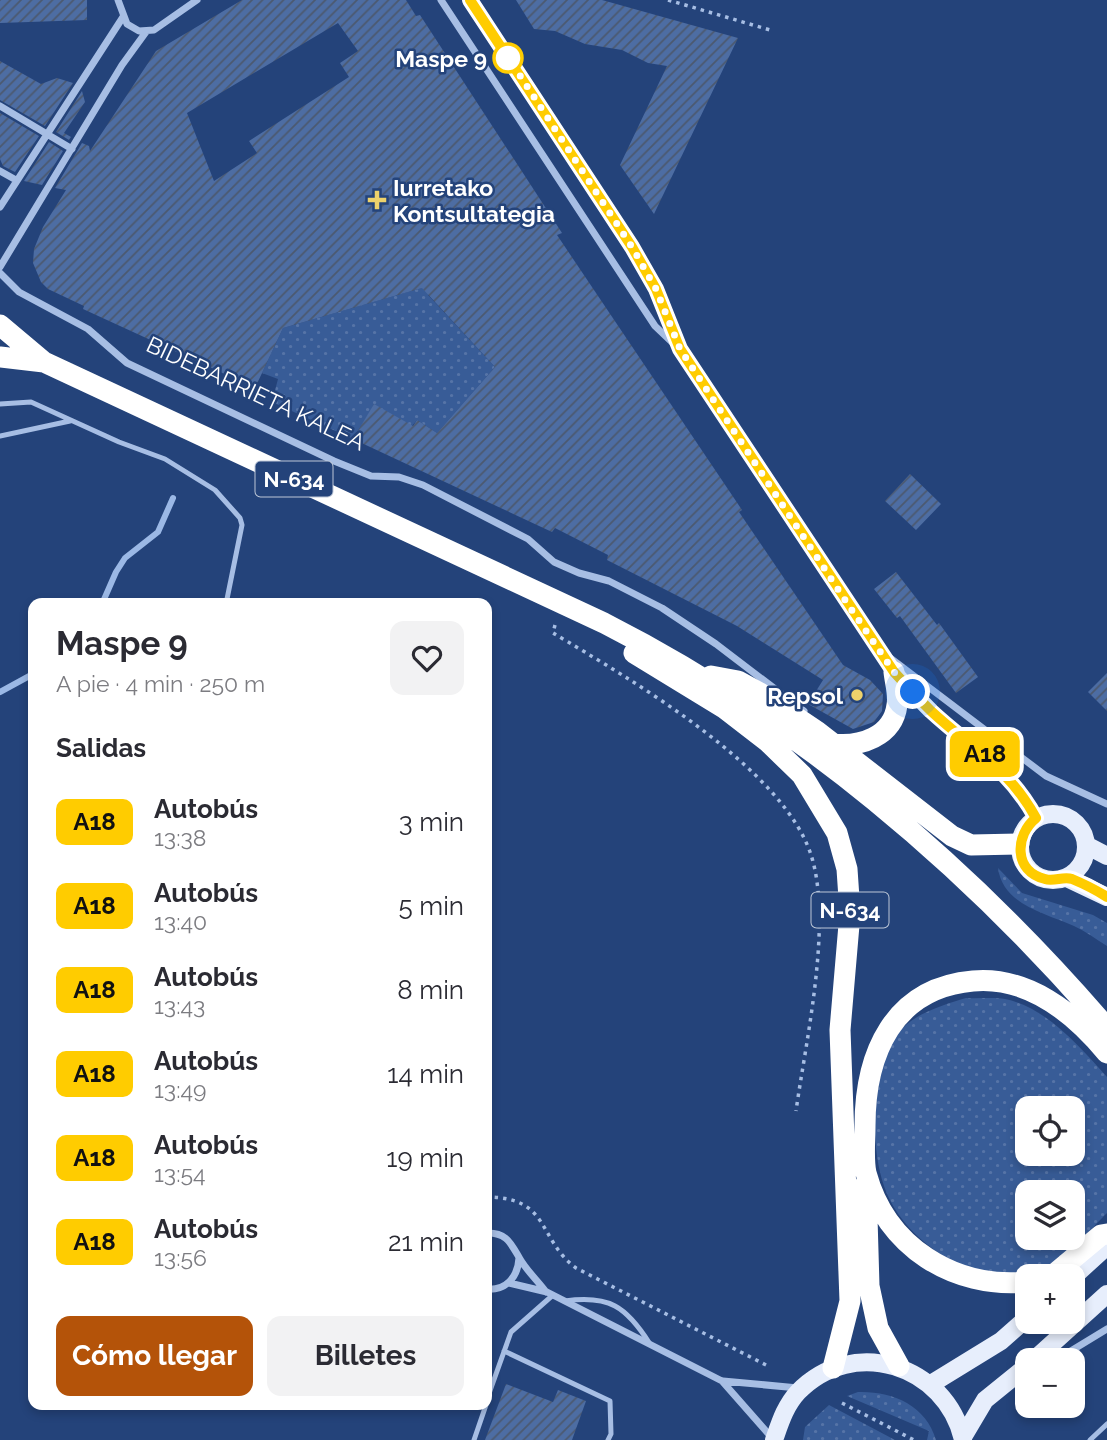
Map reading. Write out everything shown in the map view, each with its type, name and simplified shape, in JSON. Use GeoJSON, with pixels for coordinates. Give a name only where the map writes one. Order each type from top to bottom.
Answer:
{"type":"FeatureCollection","features":[{"type":"Feature","properties":{"kind":"highway"},"geometry":{"type":"LineString","coordinates":[[0,324],[44,362]]}},
{"type":"Feature","properties":{"kind":"highway"},"geometry":{"type":"LineString","coordinates":[[0,357],[44,362]]}},
{"type":"Feature","properties":{"kind":"highway","name":"N-634"},"geometry":{"type":"LineString","coordinates":[[44,362],[544,595],[645,644],[698,674],[788,732],[866,793],[1065,979],[1107,1028]]}},
{"type":"Feature","properties":{"kind":"highway","name":"N-634"},"geometry":{"type":"LineString","coordinates":[[544,595],[724,708],[768,742],[802,775],[837,833],[847,869],[850,913],[840,1031],[850,1301],[833,1368]]}},
{"type":"Feature","properties":{"kind":"highway"},"geometry":{"type":"LineString","coordinates":[[825,738],[863,743],[881,734],[897,706],[894,672]]}},
{"type":"Feature","properties":{"kind":"highway"},"geometry":{"type":"LineString","coordinates":[[698,674],[738,681],[825,738],[952,836],[971,845],[1020,844]]}},
{"type":"Feature","properties":{"kind":"highway"},"geometry":{"type":"LineString","coordinates":[[899,1366],[878,1328],[869,1286],[865,1109],[869,1075],[878,1046],[901,1013],[929,991],[958,982],[997,979],[1028,989],[1061,1008],[1107,1053]]}},
{"type":"Feature","properties":{"kind":"highway"},"geometry":{"type":"LineString","coordinates":[[866,1171],[875,1197],[909,1248],[938,1267],[971,1279],[1015,1283]]}},
{"type":"Feature","properties":{"kind":"highway"},"geometry":{"type":"LineString","coordinates":[[1067,1264],[1107,1234]]}},
{"type":"Feature","properties":{"kind":"main road"},"geometry":{"type":"LineString","coordinates":[[1067,878],[1082,864],[1086,845],[1080,827],[1073,820],[1055,814],[1036,818],[1028,825],[1020,844],[1020,854],[1030,871],[1048,880],[1067,878],[1107,897]]}},
{"type":"Feature","properties":{"kind":"main road"},"geometry":{"type":"LineString","coordinates":[[1086,845],[1107,856]]}},
{"type":"Feature","properties":{"kind":"main road"},"geometry":{"type":"LineString","coordinates":[[1085,1266],[1107,1246]]}},
{"type":"Feature","properties":{"kind":"main road"},"geometry":{"type":"LineString","coordinates":[[1047,1348],[1107,1294]]}},
{"type":"Feature","properties":{"kind":"main road"},"geometry":{"type":"LineString","coordinates":[[931,1384],[1001,1341],[1015,1329]]}},
{"type":"Feature","properties":{"kind":"main road"},"geometry":{"type":"LineString","coordinates":[[774,1440],[784,1411],[803,1388],[833,1368],[854,1362],[899,1366],[931,1384],[951,1408],[963,1439]]}},
{"type":"Feature","properties":{"kind":"main road"},"geometry":{"type":"LineString","coordinates":[[963,1439],[985,1400],[1015,1376]]}},
{"type":"Feature","properties":{"kind":"street"},"geometry":{"type":"LineString","coordinates":[[118,0],[123,18],[132,29],[146,32],[154,30],[197,0]]}},
{"type":"Feature","properties":{"kind":"street"},"geometry":{"type":"LineString","coordinates":[[441,0],[655,326],[680,349]]}},
{"type":"Feature","properties":{"kind":"street"},"geometry":{"type":"LineString","coordinates":[[470,0],[632,247],[656,289],[680,349],[894,672],[932,712],[983,753],[1019,788],[1036,818]]}},
{"type":"Feature","properties":{"kind":"street"},"geometry":{"type":"LineString","coordinates":[[0,207],[123,18]]}},
{"type":"Feature","properties":{"kind":"street"},"geometry":{"type":"LineString","coordinates":[[0,267],[146,32]]}},
{"type":"Feature","properties":{"kind":"street"},"geometry":{"type":"LineString","coordinates":[[0,106],[72,149]]}},
{"type":"Feature","properties":{"kind":"street"},"geometry":{"type":"LineString","coordinates":[[0,171],[16,180]]}},
{"type":"Feature","properties":{"kind":"street","name":"BIDEBARRIETA KALEA"},"geometry":{"type":"LineString","coordinates":[[0,273],[19,292],[88,329],[127,363],[334,461],[371,476],[399,477],[423,485],[528,539],[554,562],[579,573],[609,581],[662,608],[790,699],[813,718],[825,738]]}},
{"type":"Feature","properties":{"kind":"street"},"geometry":{"type":"LineString","coordinates":[[878,648],[1046,776],[1107,804]]}},
{"type":"Feature","properties":{"kind":"street"},"geometry":{"type":"LineString","coordinates":[[492,1234],[503,1235],[511,1241],[519,1258],[550,1294]]}},
{"type":"Feature","properties":{"kind":"street"},"geometry":{"type":"LineString","coordinates":[[492,1289],[501,1288],[509,1283],[519,1267],[519,1258]]}},
{"type":"Feature","properties":{"kind":"street"},"geometry":{"type":"LineString","coordinates":[[509,1283],[550,1294],[722,1381],[774,1440]]}},
{"type":"Feature","properties":{"kind":"street"},"geometry":{"type":"LineString","coordinates":[[1076,1348],[1107,1329]]}},
{"type":"Feature","properties":{"kind":"street"},"geometry":{"type":"LineString","coordinates":[[722,1381],[803,1388]]}},
{"type":"Feature","properties":{"kind":"lane"},"geometry":{"type":"LineString","coordinates":[[0,404],[31,402],[70,421],[165,459],[215,490],[240,518],[227,598]]}},
{"type":"Feature","properties":{"kind":"lane"},"geometry":{"type":"LineString","coordinates":[[0,436],[70,421]]}},
{"type":"Feature","properties":{"kind":"lane"},"geometry":{"type":"LineString","coordinates":[[492,1386],[510,1332],[550,1294]]}},
{"type":"Feature","properties":{"kind":"lane"},"geometry":{"type":"LineString","coordinates":[[565,1301],[595,1297],[634,1318],[650,1344]]}},
{"type":"Feature","properties":{"kind":"lane"},"geometry":{"type":"LineString","coordinates":[[504,1351],[610,1402],[611,1434],[608,1440]]}},
{"type":"Feature","properties":{"kind":"lane"},"geometry":{"type":"LineString","coordinates":[[474,1440],[484,1410]]}},
{"type":"Feature","properties":{"kind":"lane"},"geometry":{"type":"LineString","coordinates":[[1090,1440],[1107,1423]]}},
{"type":"Feature","properties":{"kind":"path"},"geometry":{"type":"LineString","coordinates":[[668,0],[769,30]]}},
{"type":"Feature","properties":{"kind":"path"},"geometry":{"type":"LineString","coordinates":[[555,625],[553,633],[672,708],[768,784],[792,815],[812,858],[818,906],[817,950],[796,1111]]}},
{"type":"Feature","properties":{"kind":"path"},"geometry":{"type":"LineString","coordinates":[[492,1197],[505,1197],[525,1205],[542,1220],[563,1258],[576,1268],[768,1366]]}},
{"type":"Feature","properties":{"kind":"path"},"geometry":{"type":"LineString","coordinates":[[842,1403],[914,1440]]}},
{"type":"Feature","properties":{"kind":"shaded area"},"geometry":{"type":"Polygon","coordinates":[[[432,285],[428,295],[495,367],[437,433],[417,420],[400,440],[374,405],[353,439],[272,402],[278,379],[262,373],[283,328],[432,285]]]}},
{"type":"Feature","properties":{"kind":"shaded area"},"geometry":{"type":"Polygon","coordinates":[[[998,868],[1022,893],[1093,915],[1107,923],[1107,946],[1078,928],[1039,912],[1017,899],[1008,891],[998,868]]]}},
{"type":"Feature","properties":{"kind":"shaded area"},"geometry":{"type":"Polygon","coordinates":[[[966,998],[1000,998],[1020,1003],[1061,1030],[1107,1077],[1107,1213],[1085,1236],[1085,1180],[1015,1180],[1015,1250],[1071,1250],[1055,1264],[1015,1264],[1015,1276],[1010,1276],[987,1274],[965,1267],[924,1242],[893,1206],[884,1186],[876,1151],[875,1114],[878,1090],[884,1061],[896,1035],[910,1021],[928,1011],[966,998]]]}},
{"type":"Feature","properties":{"kind":"shaded area"},"geometry":{"type":"Polygon","coordinates":[[[858,1392],[883,1394],[906,1402],[924,1418],[936,1440],[927,1440],[929,1431],[847,1396],[858,1392]]]}},
{"type":"Feature","properties":{"kind":"shaded area"},"geometry":{"type":"Polygon","coordinates":[[[829,1405],[895,1440],[803,1440],[805,1427],[829,1405]]]}},
{"type":"Feature","properties":{"kind":"building"},"geometry":{"type":"Polygon","coordinates":[[[0,0],[87,0],[87,20],[0,23],[0,0]]]}},
{"type":"Feature","properties":{"kind":"building"},"geometry":{"type":"Polygon","coordinates":[[[242,0],[406,0],[416,16],[420,15],[562,233],[557,235],[843,665],[870,680],[883,694],[882,711],[874,722],[853,729],[808,704],[823,680],[737,626],[607,560],[608,555],[555,528],[552,532],[353,439],[374,404],[413,426],[417,420],[437,433],[495,367],[422,288],[283,328],[255,388],[83,309],[84,306],[48,289],[41,282],[33,263],[34,249],[43,227],[66,190],[55,188],[82,143],[89,146],[90,151],[156,51],[242,0]],[[338,23],[187,113],[214,181],[257,153],[249,141],[349,77],[340,63],[358,51],[338,23]]]}},
{"type":"Feature","properties":{"kind":"building"},"geometry":{"type":"Polygon","coordinates":[[[516,0],[602,0],[738,38],[654,214],[620,165],[667,66],[648,63],[622,50],[585,44],[555,31],[534,29],[516,0]]]}},
{"type":"Feature","properties":{"kind":"building"},"geometry":{"type":"Polygon","coordinates":[[[0,61],[41,84],[57,78],[73,83],[45,126],[0,100],[0,61]]]}},
{"type":"Feature","properties":{"kind":"building"},"geometry":{"type":"Polygon","coordinates":[[[82,91],[85,102],[64,133],[71,137],[69,140],[56,132],[82,91]]]}},
{"type":"Feature","properties":{"kind":"building"},"geometry":{"type":"Polygon","coordinates":[[[0,113],[39,136],[15,172],[3,166],[0,159],[0,113]]]}},
{"type":"Feature","properties":{"kind":"building"},"geometry":{"type":"Polygon","coordinates":[[[49,142],[63,151],[42,185],[24,181],[49,142]]]}},
{"type":"Feature","properties":{"kind":"building"},"geometry":{"type":"Polygon","coordinates":[[[910,474],[941,504],[916,530],[885,501],[910,474]]]}},
{"type":"Feature","properties":{"kind":"building"},"geometry":{"type":"Polygon","coordinates":[[[896,572],[937,625],[939,623],[978,677],[956,693],[900,616],[897,618],[874,589],[896,572]]]}},
{"type":"Feature","properties":{"kind":"building"},"geometry":{"type":"Polygon","coordinates":[[[1107,673],[1107,711],[1088,692],[1107,673]]]}},
{"type":"Feature","properties":{"kind":"building"},"geometry":{"type":"Polygon","coordinates":[[[506,1384],[553,1402],[558,1390],[586,1401],[572,1440],[485,1440],[506,1384]]]}},
{"type":"Feature","properties":{"kind":"waterway"},"geometry":{"type":"LineString","coordinates":[[105,598],[125,558],[158,532],[173,498]]}},
{"type":"Feature","properties":{"kind":"waterway"},"geometry":{"type":"LineString","coordinates":[[0,692],[28,677]]}},
{"type":"Feature","properties":{"kind":"bus line","name":"A18"},"geometry":{"type":"LineString","coordinates":[[470,0],[632,247],[656,289],[680,349],[894,672],[932,712],[983,753],[1019,788],[1036,818],[1022,834],[1020,854],[1024,863],[1038,877],[1058,881],[1067,878],[1107,897]]}},
{"type":"Feature","properties":{"kind":"place","name":"Maspe 9"},"geometry":{"type":"Point","coordinates":[508,58]}},
{"type":"Feature","properties":{"kind":"place","name":"Iurretako Kontsultategia"},"geometry":{"type":"Point","coordinates":[377,200]}},
{"type":"Feature","properties":{"kind":"place","name":"Repsol"},"geometry":{"type":"Point","coordinates":[857,695]}},
{"type":"Feature","properties":{"kind":"route"},"geometry":{"type":"LineString","coordinates":[[508,58],[504,51],[632,247],[656,289],[680,349],[849,606],[894,672],[913,692]]}}]}
